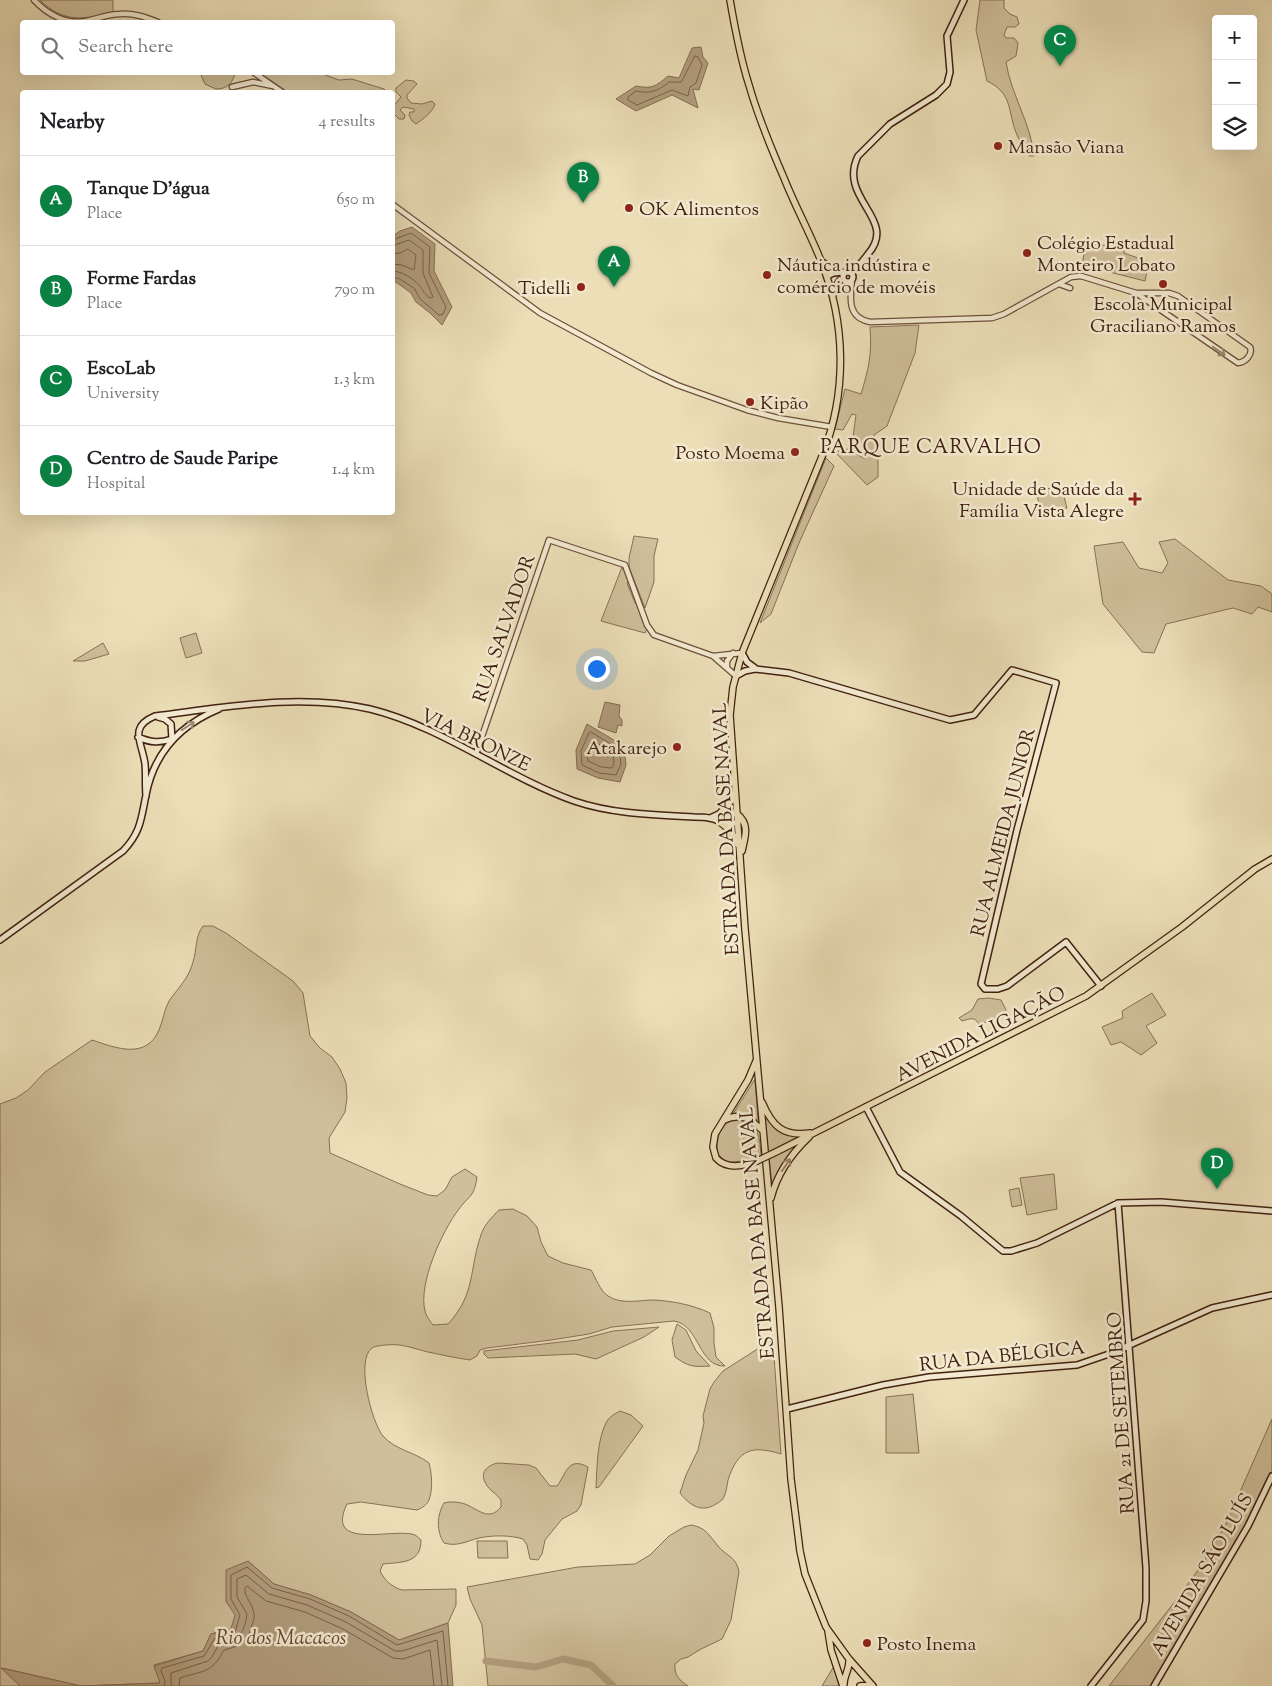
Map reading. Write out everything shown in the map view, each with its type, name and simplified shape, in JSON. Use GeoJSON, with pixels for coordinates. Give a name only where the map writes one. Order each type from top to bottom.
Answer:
{"type":"FeatureCollection","features":[{"type":"Feature","properties":{"kind":"main road","name":"ESTRADA DA BASE NAVAL"},"geometry":{"type":"LineString","coordinates":[[730,0],[736,34],[753,98],[784,179],[821,261],[833,295],[839,324],[840,380],[832,426],[823,454],[742,653],[733,687],[730,714],[745,929],[763,1131],[771,1184],[770,1204],[791,1479],[800,1551],[805,1574],[827,1629]]}},
{"type":"Feature","properties":{"kind":"main road"},"geometry":{"type":"LineString","coordinates":[[844,281],[843,277],[846,272],[856,267],[875,246],[878,232],[875,221],[855,185],[855,162],[858,156],[890,124],[936,95],[948,84],[950,72],[947,36],[964,0]]}},
{"type":"Feature","properties":{"kind":"main road"},"geometry":{"type":"LineString","coordinates":[[821,261],[839,272]]}},
{"type":"Feature","properties":{"kind":"main road"},"geometry":{"type":"LineString","coordinates":[[853,279],[856,267]]}},
{"type":"Feature","properties":{"kind":"main road"},"geometry":{"type":"LineString","coordinates":[[827,279],[832,273],[846,272],[852,273],[853,279]]}},
{"type":"Feature","properties":{"kind":"main road"},"geometry":{"type":"LineString","coordinates":[[827,279],[844,281],[853,279]]}},
{"type":"Feature","properties":{"kind":"main road"},"geometry":{"type":"LineString","coordinates":[[833,295],[836,286],[844,281]]}},
{"type":"Feature","properties":{"kind":"main road"},"geometry":{"type":"LineString","coordinates":[[834,390],[836,406]]}},
{"type":"Feature","properties":{"kind":"main road"},"geometry":{"type":"LineString","coordinates":[[742,653],[747,662],[755,669]]}},
{"type":"Feature","properties":{"kind":"main road"},"geometry":{"type":"LineString","coordinates":[[736,676],[745,671],[755,669]]}},
{"type":"Feature","properties":{"kind":"main road","name":"RUA ALMEIDA JUNIOR"},"geometry":{"type":"LineString","coordinates":[[755,669],[794,675],[947,719],[974,715],[1012,670],[1056,683],[980,981],[984,988],[998,989],[1006,986],[1066,942],[1101,986]]}},
{"type":"Feature","properties":{"kind":"main road","name":"VIA BRONZE"},"geometry":{"type":"LineString","coordinates":[[155,716],[268,702],[332,702],[371,710],[436,734],[517,776],[576,802],[638,814],[710,818],[728,824],[738,822]]}},
{"type":"Feature","properties":{"kind":"main road"},"geometry":{"type":"LineString","coordinates":[[0,940],[123,851],[134,838],[141,824],[146,796],[158,758],[172,739],[193,722],[227,707]]}},
{"type":"Feature","properties":{"kind":"main road"},"geometry":{"type":"LineString","coordinates":[[146,796],[144,762],[138,737],[141,725],[155,716],[166,719],[171,724],[172,739]]}},
{"type":"Feature","properties":{"kind":"main road"},"geometry":{"type":"LineString","coordinates":[[138,737],[152,742],[172,739]]}},
{"type":"Feature","properties":{"kind":"main road"},"geometry":{"type":"LineString","coordinates":[[721,812],[731,801],[735,791]]}},
{"type":"Feature","properties":{"kind":"main road"},"geometry":{"type":"LineString","coordinates":[[710,818],[730,810],[744,820],[741,860]]}},
{"type":"Feature","properties":{"kind":"main road"},"geometry":{"type":"LineString","coordinates":[[721,823],[729,828],[734,835],[741,860]]}},
{"type":"Feature","properties":{"kind":"main road","name":"AVENIDA LIGAÇÃO"},"geometry":{"type":"LineString","coordinates":[[757,1059],[748,1080],[713,1139],[713,1152],[716,1158],[725,1164],[736,1166],[757,1161],[1080,999],[1182,927],[1255,869],[1272,859]]}},
{"type":"Feature","properties":{"kind":"main road"},"geometry":{"type":"LineString","coordinates":[[760,1095],[770,1120],[779,1128],[798,1134],[814,1132]]}},
{"type":"Feature","properties":{"kind":"main road"},"geometry":{"type":"LineString","coordinates":[[866,1107],[900,1172],[961,1216],[1003,1251],[1020,1249],[1037,1243],[1118,1203],[1161,1202],[1272,1211]]}},
{"type":"Feature","properties":{"kind":"main road"},"geometry":{"type":"LineString","coordinates":[[724,1120],[734,1116],[745,1117],[763,1131]]}},
{"type":"Feature","properties":{"kind":"main road"},"geometry":{"type":"LineString","coordinates":[[771,1184],[794,1153],[814,1132]]}},
{"type":"Feature","properties":{"kind":"main road","name":"RUA 21 DE SETEMBRO"},"geometry":{"type":"LineString","coordinates":[[1091,1686],[1143,1620],[1146,1601],[1146,1568],[1118,1203]]}},
{"type":"Feature","properties":{"kind":"main road","name":"RUA DA BÉLGICA"},"geometry":{"type":"LineString","coordinates":[[787,1409],[883,1385],[929,1377],[1077,1365],[1130,1345],[1212,1308],[1272,1295]]}},
{"type":"Feature","properties":{"kind":"main road","name":"AVENIDA SÃO LUÍS"},"geometry":{"type":"LineString","coordinates":[[1154,1686],[1248,1526],[1272,1476]]}},
{"type":"Feature","properties":{"kind":"main road"},"geometry":{"type":"LineString","coordinates":[[827,1629],[849,1659],[872,1685]]}},
{"type":"Feature","properties":{"kind":"main road"},"geometry":{"type":"LineString","coordinates":[[827,1629],[831,1650],[843,1686]]}},
{"type":"Feature","properties":{"kind":"main road"},"geometry":{"type":"LineString","coordinates":[[843,1686],[845,1675],[850,1666],[849,1659]]}},
{"type":"Feature","properties":{"kind":"main road"},"geometry":{"type":"LineString","coordinates":[[860,1686],[872,1685]]}},
{"type":"Feature","properties":{"kind":"street"},"geometry":{"type":"LineString","coordinates":[[34,0],[55,17],[66,20]]}},
{"type":"Feature","properties":{"kind":"street"},"geometry":{"type":"LineString","coordinates":[[92,20],[118,14],[137,15],[152,20]]}},
{"type":"Feature","properties":{"kind":"street"},"geometry":{"type":"LineString","coordinates":[[258,75],[279,90]]}},
{"type":"Feature","properties":{"kind":"street"},"geometry":{"type":"LineString","coordinates":[[232,86],[254,82],[274,86]]}},
{"type":"Feature","properties":{"kind":"street"},"geometry":{"type":"LineString","coordinates":[[395,206],[540,313],[652,373],[677,385],[747,410],[778,418],[832,426]]}},
{"type":"Feature","properties":{"kind":"street"},"geometry":{"type":"LineString","coordinates":[[853,279],[851,289],[852,308],[860,320],[870,322],[992,318],[1004,314],[1071,277],[1081,276],[1136,293],[1238,363],[1244,361],[1250,353],[1250,347],[1178,296],[1168,292],[1136,293]]}},
{"type":"Feature","properties":{"kind":"street"},"geometry":{"type":"LineString","coordinates":[[844,281],[851,289]]}},
{"type":"Feature","properties":{"kind":"street"},"geometry":{"type":"LineString","coordinates":[[1059,284],[1070,288]]}},
{"type":"Feature","properties":{"kind":"street","name":"RUA SALVADOR"},"geometry":{"type":"LineString","coordinates":[[476,754],[549,540],[625,565],[651,632],[657,636],[713,656]]}},
{"type":"Feature","properties":{"kind":"street"},"geometry":{"type":"LineString","coordinates":[[730,671],[727,661],[733,653]]}},
{"type":"Feature","properties":{"kind":"street"},"geometry":{"type":"LineString","coordinates":[[713,656],[742,653]]}},
{"type":"Feature","properties":{"kind":"street"},"geometry":{"type":"LineString","coordinates":[[713,656],[736,676]]}},
{"type":"Feature","properties":{"kind":"shaded area"},"geometry":{"type":"Polygon","coordinates":[[[40,0],[113,0],[113,12],[93,17],[74,18],[57,13],[40,0]]]}},
{"type":"Feature","properties":{"kind":"shaded area"},"geometry":{"type":"Polygon","coordinates":[[[980,0],[1004,0],[1004,8],[1010,14],[1017,17],[1019,24],[1015,27],[1007,27],[1004,35],[1006,38],[1014,38],[1018,43],[1016,56],[1006,62],[1012,86],[1029,132],[1034,156],[1029,156],[1018,138],[1006,98],[996,86],[987,81],[976,30],[980,0]]]}},
{"type":"Feature","properties":{"kind":"shaded area"},"geometry":{"type":"Polygon","coordinates":[[[201,75],[234,75],[229,85],[223,88],[216,89],[205,84],[201,75]]]}},
{"type":"Feature","properties":{"kind":"shaded area"},"geometry":{"type":"Polygon","coordinates":[[[258,75],[325,75],[339,80],[352,79],[385,90],[282,90],[258,75]]]}},
{"type":"Feature","properties":{"kind":"shaded area"},"geometry":{"type":"Polygon","coordinates":[[[406,80],[414,81],[417,84],[407,95],[407,98],[411,103],[422,104],[432,101],[435,104],[434,107],[430,113],[416,124],[409,115],[410,112],[414,112],[414,109],[403,107],[400,110],[405,115],[404,119],[399,119],[395,115],[395,104],[401,97],[396,92],[396,88],[406,80]]]}},
{"type":"Feature","properties":{"kind":"shaded area"},"geometry":{"type":"Polygon","coordinates":[[[1086,242],[1124,249],[1124,253],[1149,262],[1145,281],[1082,265],[1086,242]]]}},
{"type":"Feature","properties":{"kind":"shaded area"},"geometry":{"type":"Polygon","coordinates":[[[919,325],[915,353],[887,426],[874,435],[878,454],[878,477],[867,485],[835,452],[848,449],[865,459],[865,445],[853,437],[856,415],[852,414],[843,430],[835,429],[845,389],[861,394],[869,361],[871,345],[870,327],[919,325]]]}},
{"type":"Feature","properties":{"kind":"shaded area"},"geometry":{"type":"Polygon","coordinates":[[[826,458],[834,466],[799,543],[771,614],[760,623],[826,458]]]}},
{"type":"Feature","properties":{"kind":"shaded area"},"geometry":{"type":"Polygon","coordinates":[[[1061,485],[1067,508],[1042,515],[1036,492],[1061,485]]]}},
{"type":"Feature","properties":{"kind":"shaded area"},"geometry":{"type":"Polygon","coordinates":[[[634,536],[658,539],[654,556],[654,582],[645,608],[629,567],[634,536]]]}},
{"type":"Feature","properties":{"kind":"shaded area"},"geometry":{"type":"Polygon","coordinates":[[[1175,539],[1228,580],[1261,586],[1272,594],[1272,612],[1258,607],[1252,614],[1233,608],[1166,624],[1154,653],[1142,652],[1103,604],[1094,546],[1123,542],[1139,568],[1162,573],[1168,563],[1159,542],[1175,539]]]}},
{"type":"Feature","properties":{"kind":"shaded area"},"geometry":{"type":"Polygon","coordinates":[[[622,567],[629,580],[627,583],[635,603],[638,604],[647,629],[645,633],[601,621],[622,567]]]}},
{"type":"Feature","properties":{"kind":"shaded area"},"geometry":{"type":"Polygon","coordinates":[[[196,633],[202,653],[186,658],[180,638],[196,633]]]}},
{"type":"Feature","properties":{"kind":"shaded area"},"geometry":{"type":"Polygon","coordinates":[[[103,643],[109,654],[85,661],[73,661],[103,643]]]}},
{"type":"Feature","properties":{"kind":"shaded area"},"geometry":{"type":"Polygon","coordinates":[[[203,926],[213,926],[226,933],[293,981],[303,993],[310,1036],[320,1048],[332,1057],[346,1083],[347,1098],[345,1112],[329,1138],[330,1153],[428,1195],[437,1196],[445,1190],[452,1177],[465,1169],[477,1177],[473,1192],[459,1209],[446,1230],[428,1273],[424,1300],[426,1313],[433,1325],[448,1324],[463,1302],[471,1281],[477,1247],[486,1225],[499,1210],[513,1209],[527,1216],[537,1227],[541,1242],[548,1256],[563,1263],[591,1270],[600,1288],[613,1299],[676,1302],[710,1313],[714,1328],[716,1357],[725,1366],[716,1365],[709,1360],[689,1330],[683,1324],[674,1321],[612,1327],[589,1334],[487,1348],[480,1350],[477,1356],[470,1360],[397,1345],[373,1347],[367,1355],[365,1378],[374,1418],[383,1436],[388,1441],[429,1463],[431,1491],[427,1503],[417,1510],[361,1502],[347,1504],[342,1519],[345,1528],[353,1533],[405,1533],[415,1535],[421,1540],[418,1554],[414,1558],[403,1562],[383,1564],[380,1571],[389,1583],[402,1590],[456,1589],[456,1605],[448,1623],[399,1640],[351,1612],[311,1595],[274,1584],[248,1561],[226,1601],[236,1615],[231,1629],[211,1634],[203,1651],[154,1665],[161,1683],[81,1686],[2,1668],[20,1686],[0,1686],[0,1104],[16,1098],[28,1090],[45,1072],[92,1040],[130,1049],[146,1045],[153,1039],[159,1030],[169,1001],[191,968],[196,943],[203,926]]]}},
{"type":"Feature","properties":{"kind":"shaded area"},"geometry":{"type":"Polygon","coordinates":[[[1152,993],[1166,1015],[1146,1026],[1157,1043],[1141,1055],[1121,1042],[1111,1045],[1102,1027],[1123,1018],[1122,1011],[1152,993]]]}},
{"type":"Feature","properties":{"kind":"shaded area"},"geometry":{"type":"Polygon","coordinates":[[[978,999],[1001,1000],[1007,1012],[982,1024],[979,1024],[974,1019],[962,1021],[959,1018],[972,1010],[978,999]]]}},
{"type":"Feature","properties":{"kind":"shaded area"},"geometry":{"type":"Polygon","coordinates":[[[755,1079],[758,1120],[744,1114],[733,1114],[755,1079]]]}},
{"type":"Feature","properties":{"kind":"shaded area"},"geometry":{"type":"Polygon","coordinates":[[[765,1114],[776,1128],[799,1136],[768,1152],[765,1114]]]}},
{"type":"Feature","properties":{"kind":"shaded area"},"geometry":{"type":"Polygon","coordinates":[[[739,1119],[751,1123],[757,1132],[761,1156],[749,1161],[726,1162],[718,1154],[717,1142],[724,1126],[733,1120],[739,1119]]]}},
{"type":"Feature","properties":{"kind":"shaded area"},"geometry":{"type":"Polygon","coordinates":[[[799,1144],[772,1184],[769,1159],[799,1144]]]}},
{"type":"Feature","properties":{"kind":"shaded area"},"geometry":{"type":"Polygon","coordinates":[[[1054,1174],[1057,1209],[1027,1215],[1020,1178],[1054,1174]]]}},
{"type":"Feature","properties":{"kind":"shaded area"},"geometry":{"type":"Polygon","coordinates":[[[1019,1188],[1022,1205],[1012,1207],[1009,1190],[1019,1188]]]}},
{"type":"Feature","properties":{"kind":"shaded area"},"geometry":{"type":"Polygon","coordinates":[[[677,1324],[686,1330],[696,1351],[710,1366],[691,1366],[675,1357],[672,1340],[677,1324]]]}},
{"type":"Feature","properties":{"kind":"shaded area"},"geometry":{"type":"Polygon","coordinates":[[[659,1327],[644,1337],[596,1359],[575,1354],[488,1358],[484,1354],[484,1351],[578,1340],[613,1331],[659,1327]]]}},
{"type":"Feature","properties":{"kind":"shaded area"},"geometry":{"type":"Polygon","coordinates":[[[770,1341],[773,1342],[781,1454],[762,1450],[747,1452],[736,1462],[728,1480],[723,1499],[711,1507],[696,1507],[680,1493],[698,1450],[704,1423],[703,1416],[710,1389],[723,1371],[770,1341]]]}},
{"type":"Feature","properties":{"kind":"shaded area"},"geometry":{"type":"Polygon","coordinates":[[[913,1394],[919,1453],[886,1453],[886,1397],[913,1394]]]}},
{"type":"Feature","properties":{"kind":"shaded area"},"geometry":{"type":"Polygon","coordinates":[[[620,1411],[631,1415],[643,1426],[599,1487],[596,1488],[601,1436],[608,1419],[620,1411]]]}},
{"type":"Feature","properties":{"kind":"shaded area"},"geometry":{"type":"Polygon","coordinates":[[[1272,1419],[1272,1474],[1249,1524],[1180,1641],[1151,1686],[1109,1686],[1203,1563],[1225,1526],[1272,1419]]]}},
{"type":"Feature","properties":{"kind":"shaded area"},"geometry":{"type":"Polygon","coordinates":[[[498,1463],[529,1465],[536,1468],[550,1486],[557,1486],[565,1472],[572,1465],[581,1464],[588,1467],[581,1505],[577,1511],[562,1519],[545,1540],[542,1554],[538,1560],[530,1559],[527,1545],[523,1539],[507,1536],[490,1536],[453,1544],[444,1543],[441,1538],[438,1523],[444,1503],[462,1503],[488,1514],[492,1514],[501,1507],[501,1500],[487,1486],[483,1476],[485,1470],[498,1463]]]}},
{"type":"Feature","properties":{"kind":"shaded area"},"geometry":{"type":"Polygon","coordinates":[[[691,1525],[706,1532],[734,1560],[739,1572],[731,1620],[722,1639],[681,1659],[675,1664],[675,1671],[678,1677],[688,1686],[488,1686],[482,1625],[470,1599],[467,1587],[578,1567],[635,1564],[650,1555],[669,1536],[691,1525]]]}},
{"type":"Feature","properties":{"kind":"shaded area"},"geometry":{"type":"Polygon","coordinates":[[[477,1541],[507,1541],[508,1558],[478,1558],[477,1541]]]}},
{"type":"Feature","properties":{"kind":"shaded area"},"geometry":{"type":"Polygon","coordinates":[[[834,1666],[839,1686],[822,1686],[834,1666]]]}},
{"type":"Feature","properties":{"kind":"water"},"geometry":{"type":"Polygon","coordinates":[[[701,47],[703,57],[708,63],[699,90],[693,89],[698,108],[672,95],[636,111],[616,99],[636,86],[653,86],[668,76],[679,78],[692,48],[701,47]]]}},
{"type":"Feature","properties":{"kind":"water"},"geometry":{"type":"Polygon","coordinates":[[[412,227],[435,244],[434,271],[452,307],[442,325],[416,302],[411,293],[395,282],[395,235],[412,227]]]}},
{"type":"Feature","properties":{"kind":"water"},"geometry":{"type":"Polygon","coordinates":[[[605,702],[620,705],[619,716],[622,720],[622,726],[618,725],[616,733],[598,727],[605,702]]]}},
{"type":"Feature","properties":{"kind":"water"},"geometry":{"type":"Polygon","coordinates":[[[587,724],[624,746],[626,765],[620,782],[598,778],[577,769],[576,750],[587,724]]]}},
{"type":"Feature","properties":{"kind":"water","name":"Rio dos Macacos"},"geometry":{"type":"Polygon","coordinates":[[[248,1561],[274,1584],[311,1595],[351,1612],[399,1640],[448,1623],[453,1686],[81,1686],[160,1683],[154,1666],[203,1651],[211,1634],[231,1629],[235,1615],[226,1601],[226,1570],[248,1561]]]}},
{"type":"Feature","properties":{"kind":"water"},"geometry":{"type":"Polygon","coordinates":[[[1,1668],[81,1686],[20,1686],[1,1668]]]}},
{"type":"Feature","properties":{"kind":"waterway","name":"Rio dos Macacos"},"geometry":{"type":"LineString","coordinates":[[486,1661],[536,1667],[563,1659],[591,1665],[613,1686]]}},
{"type":"Feature","properties":{"kind":"place","name":"EscoLab"},"geometry":{"type":"Point","coordinates":[1060,66]}},
{"type":"Feature","properties":{"kind":"place","name":"Mansão Viana"},"geometry":{"type":"Point","coordinates":[998,146]}},
{"type":"Feature","properties":{"kind":"place","name":"Forme Fardas"},"geometry":{"type":"Point","coordinates":[583,203]}},
{"type":"Feature","properties":{"kind":"place","name":"OK Alimentos"},"geometry":{"type":"Point","coordinates":[629,208]}},
{"type":"Feature","properties":{"kind":"place","name":"Colégio Estadual Monteiro Lobato"},"geometry":{"type":"Point","coordinates":[1027,253]}},
{"type":"Feature","properties":{"kind":"place","name":"Náutica indústira e comércio de movéis"},"geometry":{"type":"Point","coordinates":[767,275]}},
{"type":"Feature","properties":{"kind":"place","name":"Escola Municipal Graciliano Ramos"},"geometry":{"type":"Point","coordinates":[1163,284]}},
{"type":"Feature","properties":{"kind":"place","name":"Tidelli"},"geometry":{"type":"Point","coordinates":[581,287]}},
{"type":"Feature","properties":{"kind":"place","name":"Tanque D'água"},"geometry":{"type":"Point","coordinates":[614,287]}},
{"type":"Feature","properties":{"kind":"place","name":"Kipão"},"geometry":{"type":"Point","coordinates":[750,402]}},
{"type":"Feature","properties":{"kind":"place","name":"Posto Moema"},"geometry":{"type":"Point","coordinates":[795,452]}},
{"type":"Feature","properties":{"kind":"place","name":"Unidade de Saúde da Família Vista Alegre"},"geometry":{"type":"Point","coordinates":[1135,499]}},
{"type":"Feature","properties":{"kind":"place","name":"Atakarejo"},"geometry":{"type":"Point","coordinates":[677,747]}},
{"type":"Feature","properties":{"kind":"place","name":"Centro de Saude Paripe"},"geometry":{"type":"Point","coordinates":[1217,1189]}},
{"type":"Feature","properties":{"kind":"place","name":"Posto Inema"},"geometry":{"type":"Point","coordinates":[867,1643]}},
{"type":"Feature","properties":{"kind":"district","name":"PARQUE CARVALHO"},"geometry":{"type":"Point","coordinates":[931,446]}}]}
